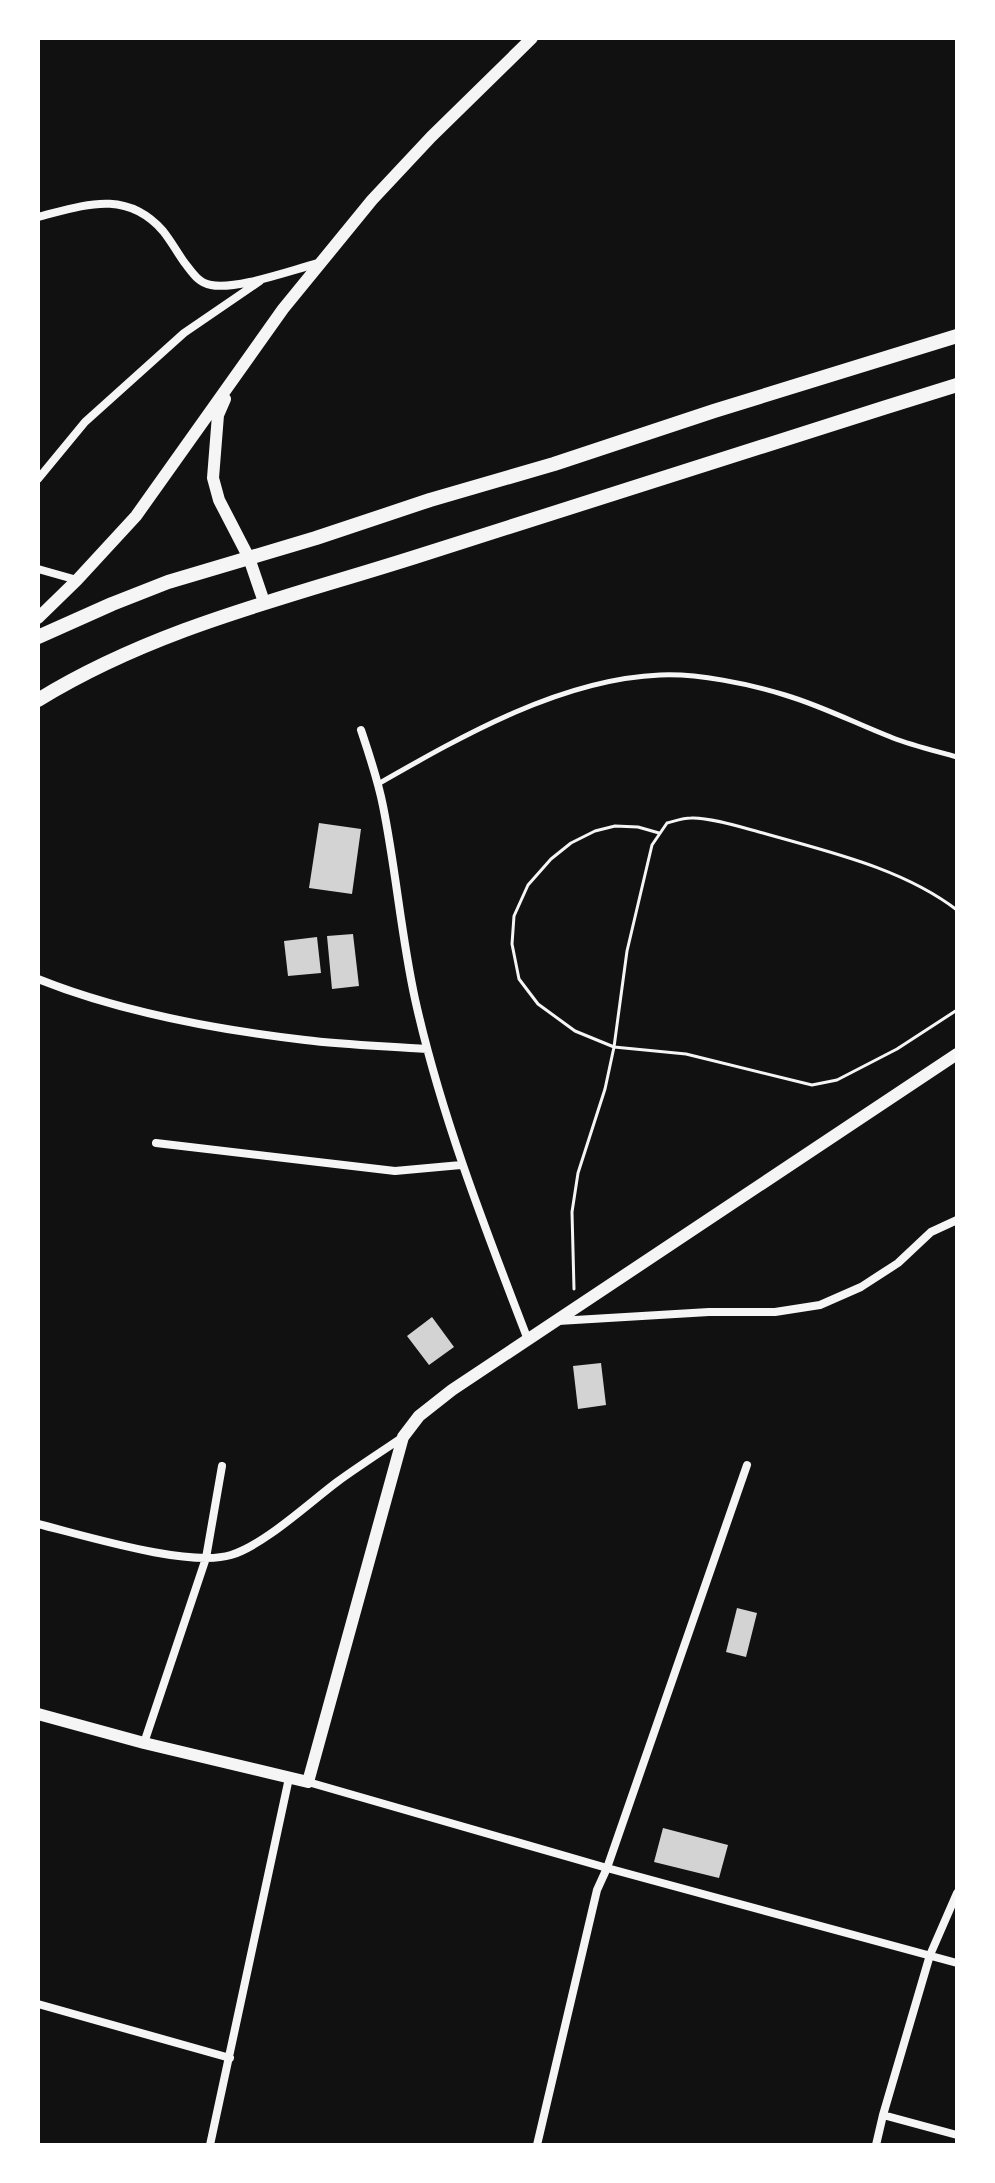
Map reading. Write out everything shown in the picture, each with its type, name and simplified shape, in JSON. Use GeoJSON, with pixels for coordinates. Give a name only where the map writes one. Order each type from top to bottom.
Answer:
{"type":"FeatureCollection","features":[{"type":"Feature","properties":{"kind":"main road"},"geometry":{"type":"LineString","coordinates":[[38,637],[168,582],[957,336]]}},
{"type":"Feature","properties":{"kind":"main road"},"geometry":{"type":"LineString","coordinates":[[38,700],[160,639],[264,602],[418,557],[957,385]]}},
{"type":"Feature","properties":{"kind":"street"},"geometry":{"type":"LineString","coordinates":[[38,618],[136,516],[235,374],[320,262],[372,200],[532,38]]}},
{"type":"Feature","properties":{"kind":"street"},"geometry":{"type":"LineString","coordinates":[[38,217],[92,205],[113,203],[134,207],[162,230],[197,279],[210,285],[232,286],[320,262]]}},
{"type":"Feature","properties":{"kind":"street"},"geometry":{"type":"LineString","coordinates":[[38,479],[85,422],[184,333],[267,276]]}},
{"type":"Feature","properties":{"kind":"street"},"geometry":{"type":"LineString","coordinates":[[235,374],[218,415],[213,478],[219,500],[249,558],[264,602]]}},
{"type":"Feature","properties":{"kind":"street"},"geometry":{"type":"LineString","coordinates":[[38,569],[77,580]]}},
{"type":"Feature","properties":{"kind":"street"},"geometry":{"type":"LineString","coordinates":[[361,730],[378,784],[402,933],[427,1049],[461,1165],[528,1340]]}},
{"type":"Feature","properties":{"kind":"street"},"geometry":{"type":"LineString","coordinates":[[38,979],[111,1004],[241,1030],[306,1040],[427,1049]]}},
{"type":"Feature","properties":{"kind":"street"},"geometry":{"type":"LineString","coordinates":[[38,1524],[139,1549],[206,1558],[231,1555],[254,1543],[403,1437],[419,1416],[441,1398],[957,1054]]}},
{"type":"Feature","properties":{"kind":"street"},"geometry":{"type":"LineString","coordinates":[[156,1143],[395,1171],[461,1165]]}},
{"type":"Feature","properties":{"kind":"street"},"geometry":{"type":"LineString","coordinates":[[558,1321],[709,1312],[775,1312],[820,1305],[861,1287],[898,1263],[931,1232],[957,1220]]}},
{"type":"Feature","properties":{"kind":"street"},"geometry":{"type":"LineString","coordinates":[[308,1782],[403,1437]]}},
{"type":"Feature","properties":{"kind":"street"},"geometry":{"type":"LineString","coordinates":[[537,2145],[597,1890],[747,1465]]}},
{"type":"Feature","properties":{"kind":"street"},"geometry":{"type":"LineString","coordinates":[[144,1743],[206,1558],[222,1466]]}},
{"type":"Feature","properties":{"kind":"street"},"geometry":{"type":"LineString","coordinates":[[38,1714],[308,1782],[607,1868],[957,1963]]}},
{"type":"Feature","properties":{"kind":"street"},"geometry":{"type":"LineString","coordinates":[[210,2145],[289,1778]]}},
{"type":"Feature","properties":{"kind":"street"},"geometry":{"type":"LineString","coordinates":[[876,2145],[930,1955],[957,1893]]}},
{"type":"Feature","properties":{"kind":"street"},"geometry":{"type":"LineString","coordinates":[[38,2004],[230,2058]]}},
{"type":"Feature","properties":{"kind":"street"},"geometry":{"type":"LineString","coordinates":[[883,2115],[957,2135]]}},
{"type":"Feature","properties":{"kind":"lane"},"geometry":{"type":"LineString","coordinates":[[378,784],[435,751],[532,705],[608,681],[661,674],[696,677],[787,695],[896,739],[957,757]]}},
{"type":"Feature","properties":{"kind":"path"},"geometry":{"type":"LineString","coordinates":[[576,1309],[572,1273],[572,1212],[578,1173],[605,1089],[627,951],[652,845],[667,823],[693,818],[738,826],[838,854],[893,874],[945,900],[957,910]]}},
{"type":"Feature","properties":{"kind":"path"},"geometry":{"type":"LineString","coordinates":[[660,834],[638,827],[615,826],[595,831],[571,843],[551,859],[528,885],[514,916],[512,944],[519,979],[538,1004],[575,1031],[614,1047],[686,1054],[812,1085],[837,1080],[897,1049],[957,1010]]}},
{"type":"Feature","properties":{"kind":"building"},"geometry":{"type":"Polygon","coordinates":[[[319,823],[361,829],[352,894],[309,888],[319,823]]]}},
{"type":"Feature","properties":{"kind":"building"},"geometry":{"type":"Polygon","coordinates":[[[353,934],[359,986],[332,989],[327,936],[353,934]]]}},
{"type":"Feature","properties":{"kind":"building"},"geometry":{"type":"Polygon","coordinates":[[[317,937],[321,973],[288,976],[284,941],[317,937]]]}},
{"type":"Feature","properties":{"kind":"building"},"geometry":{"type":"Polygon","coordinates":[[[432,1317],[454,1347],[429,1365],[407,1336],[432,1317]]]}},
{"type":"Feature","properties":{"kind":"building"},"geometry":{"type":"Polygon","coordinates":[[[601,1363],[606,1405],[578,1409],[573,1366],[601,1363]]]}},
{"type":"Feature","properties":{"kind":"building"},"geometry":{"type":"Polygon","coordinates":[[[737,1608],[757,1613],[746,1657],[726,1652],[737,1608]]]}},
{"type":"Feature","properties":{"kind":"building"},"geometry":{"type":"Polygon","coordinates":[[[663,1828],[728,1845],[719,1878],[654,1862],[663,1828]]]}}]}
